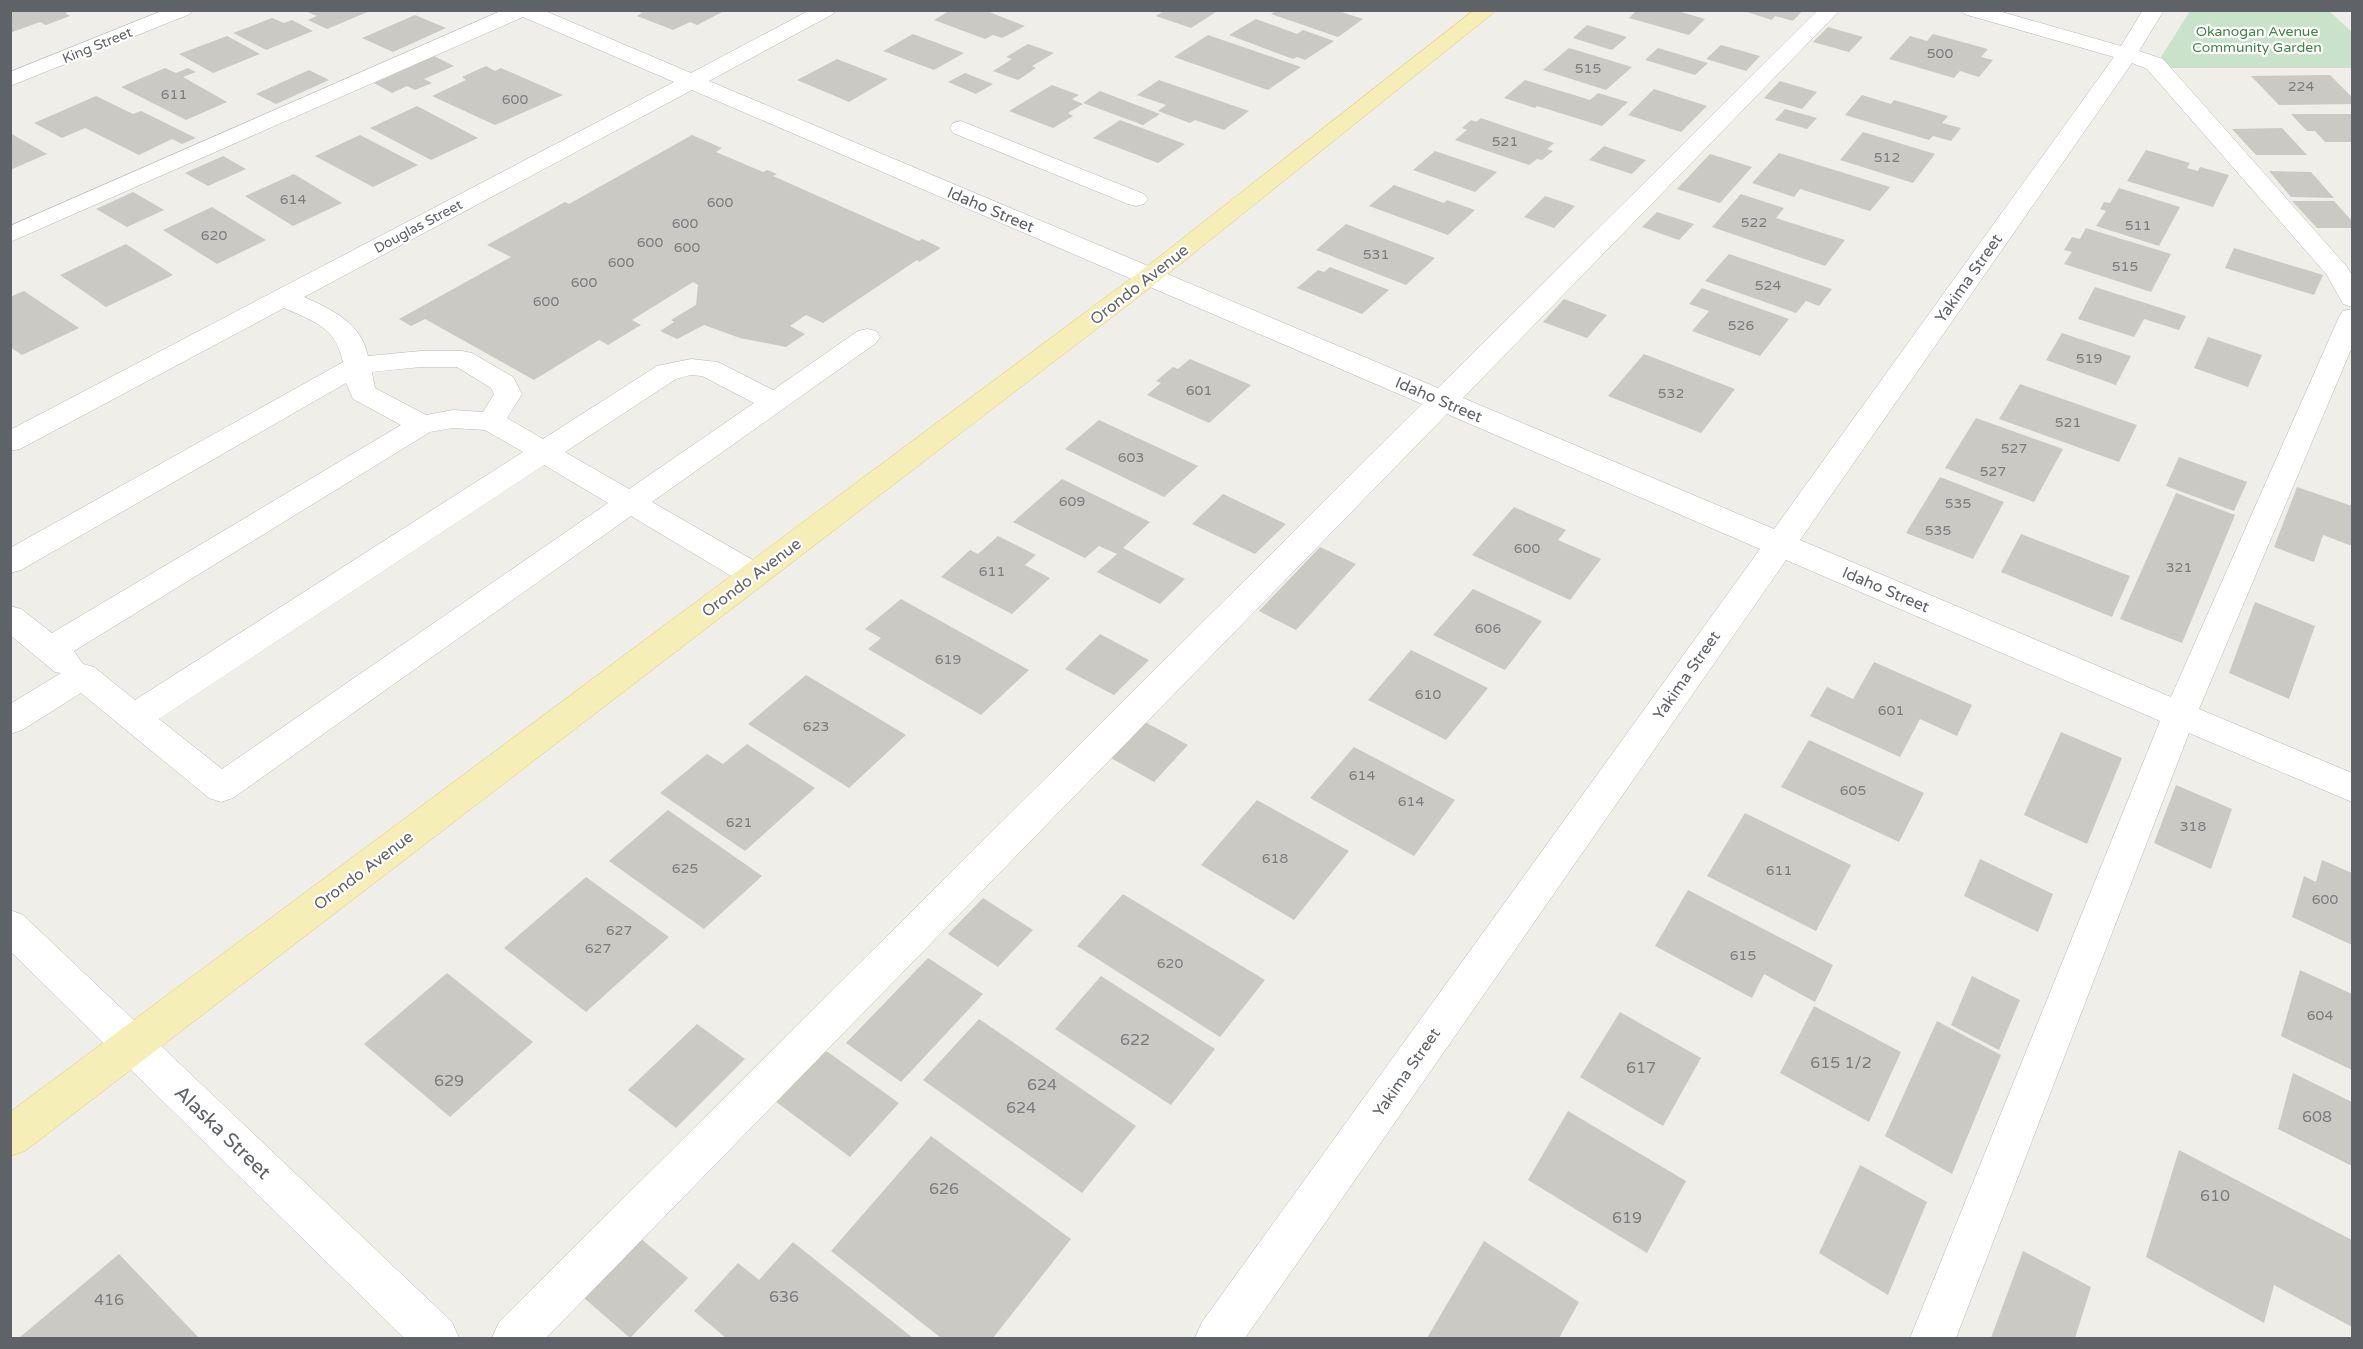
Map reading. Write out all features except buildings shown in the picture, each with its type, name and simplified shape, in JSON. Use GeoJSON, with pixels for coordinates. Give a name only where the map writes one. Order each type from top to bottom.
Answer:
{"type":"FeatureCollection","features":[{"type":"Feature","properties":{"kind":"main road","name":"Orondo Avenue"},"geometry":{"type":"LineString","coordinates":[[10,1137],[1150,276],[1487,10]]}},
{"type":"Feature","properties":{"kind":"street","name":"King Street"},"geometry":{"type":"LineString","coordinates":[[10,80],[183,10]]}},
{"type":"Feature","properties":{"kind":"street","name":"Idaho Street"},"geometry":{"type":"LineString","coordinates":[[522,10],[2352,788]]}},
{"type":"Feature","properties":{"kind":"street"},"geometry":{"type":"LineString","coordinates":[[10,235],[522,10]]}},
{"type":"Feature","properties":{"kind":"street","name":"Douglas Street"},"geometry":{"type":"LineString","coordinates":[[10,442],[826,10]]}},
{"type":"Feature","properties":{"kind":"street"},"geometry":{"type":"LineString","coordinates":[[515,1338],[1830,10]]}},
{"type":"Feature","properties":{"kind":"street"},"geometry":{"type":"LineString","coordinates":[[1971,10],[2155,64],[2338,272],[2352,299]]}},
{"type":"Feature","properties":{"kind":"street","name":"Yakima Street"},"geometry":{"type":"LineString","coordinates":[[1218,1338],[2127,54],[2154,10]]}},
{"type":"Feature","properties":{"kind":"street"},"geometry":{"type":"LineString","coordinates":[[961,128],[1136,199]]}},
{"type":"Feature","properties":{"kind":"street"},"geometry":{"type":"LineString","coordinates":[[283,297],[339,326],[353,344],[363,393],[422,425]]}},
{"type":"Feature","properties":{"kind":"street"},"geometry":{"type":"LineString","coordinates":[[1933,1338],[2180,714],[2352,317]]}},
{"type":"Feature","properties":{"kind":"street"},"geometry":{"type":"LineString","coordinates":[[10,617],[221,788],[867,338]]}},
{"type":"Feature","properties":{"kind":"street"},"geometry":{"type":"LineString","coordinates":[[10,561],[357,365],[421,359],[462,359],[503,383],[508,394],[491,421]]}},
{"type":"Feature","properties":{"kind":"street"},"geometry":{"type":"LineString","coordinates":[[134,718],[667,372],[691,367],[708,368],[775,402]]}},
{"type":"Feature","properties":{"kind":"street"},"geometry":{"type":"LineString","coordinates":[[50,650],[422,425],[453,418],[491,421],[754,574]]}},
{"type":"Feature","properties":{"kind":"street"},"geometry":{"type":"LineString","coordinates":[[10,721],[82,676]]}},
{"type":"Feature","properties":{"kind":"street","name":"Alaska Street"},"geometry":{"type":"LineString","coordinates":[[10,926],[436,1338]]}},
{"type":"Feature","properties":{"kind":"green space","name":"Okanogan Avenue Community Garden"},"geometry":{"type":"Polygon","coordinates":[[[2190,11],[2329,11],[2352,32],[2352,68],[2171,68],[2161,57],[2190,11]]]}}]}
